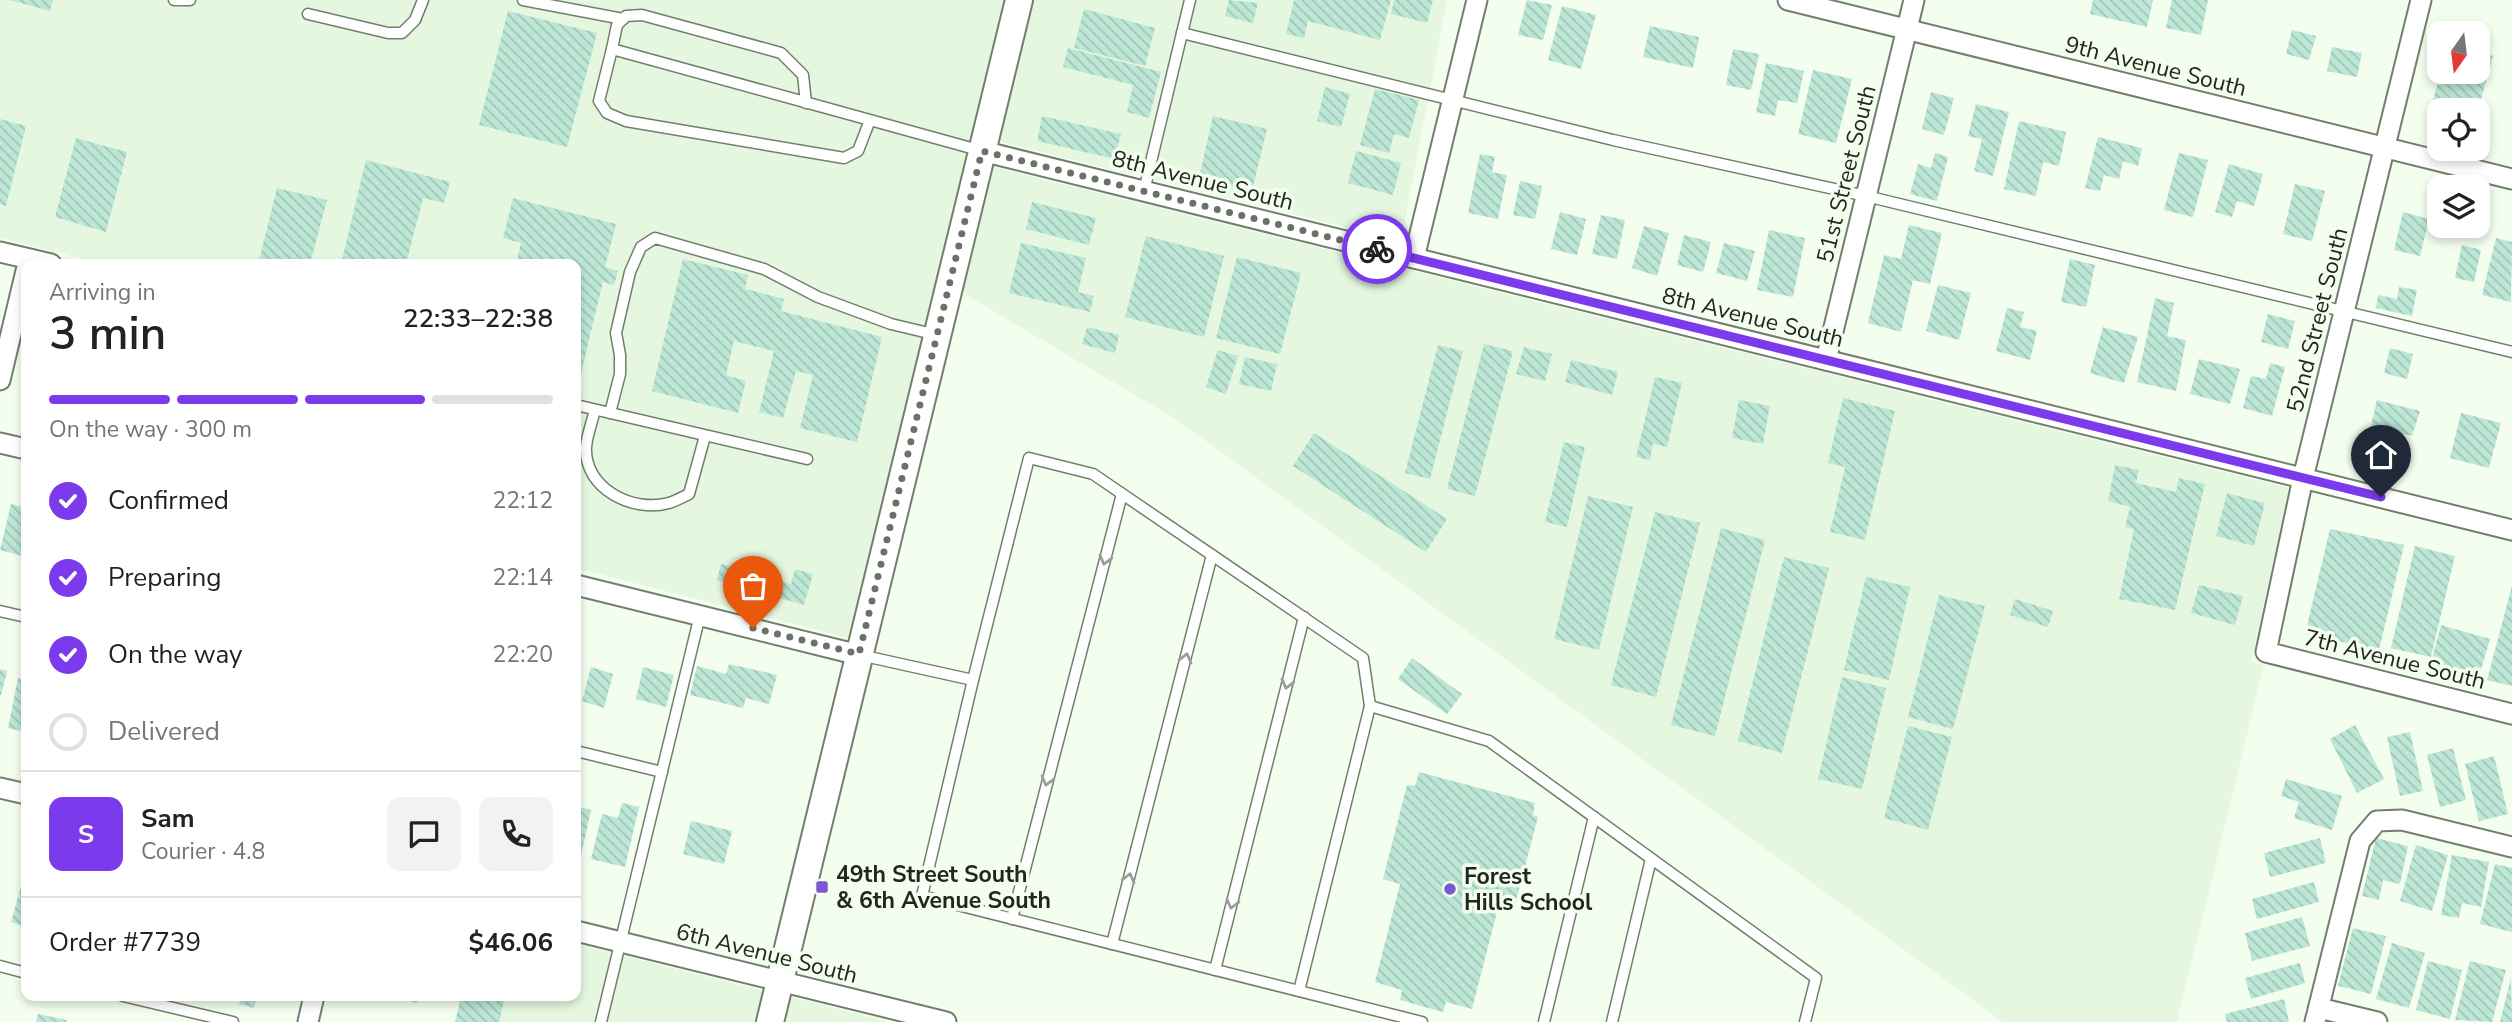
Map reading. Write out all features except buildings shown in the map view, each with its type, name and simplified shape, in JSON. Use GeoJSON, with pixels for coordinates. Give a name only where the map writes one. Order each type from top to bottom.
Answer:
{"type":"FeatureCollection","features":[{"type":"Feature","properties":{"kind":"main road"},"geometry":{"type":"LineString","coordinates":[[770,1022],[1019,0]]}},
{"type":"Feature","properties":{"kind":"street"},"geometry":{"type":"LineString","coordinates":[[1414,258],[1477,0]]}},
{"type":"Feature","properties":{"kind":"street","name":"9th Avenue South"},"geometry":{"type":"LineString","coordinates":[[1788,0],[2512,179]]}},
{"type":"Feature","properties":{"kind":"street","name":"51st Street South"},"geometry":{"type":"LineString","coordinates":[[1826,360],[1913,0]]}},
{"type":"Feature","properties":{"kind":"street","name":"52nd Street South"},"geometry":{"type":"LineString","coordinates":[[2266,652],[2303,478],[2421,0]]}},
{"type":"Feature","properties":{"kind":"street","name":"8th Avenue South"},"geometry":{"type":"LineString","coordinates":[[982,151],[2512,530]]}},
{"type":"Feature","properties":{"kind":"street"},"geometry":{"type":"LineString","coordinates":[[0,252],[21,262]]}},
{"type":"Feature","properties":{"kind":"street"},"geometry":{"type":"LineString","coordinates":[[0,380],[21,294]]}},
{"type":"Feature","properties":{"kind":"street"},"geometry":{"type":"LineString","coordinates":[[0,443],[21,448]]}},
{"type":"Feature","properties":{"kind":"street"},"geometry":{"type":"LineString","coordinates":[[581,586],[859,654]]}},
{"type":"Feature","properties":{"kind":"street","name":"7th Avenue South"},"geometry":{"type":"LineString","coordinates":[[2266,652],[2512,713]]}},
{"type":"Feature","properties":{"kind":"street"},"geometry":{"type":"LineString","coordinates":[[0,788],[21,793]]}},
{"type":"Feature","properties":{"kind":"street"},"geometry":{"type":"LineString","coordinates":[[2377,1022],[2317,1015],[2360,841],[2378,821],[2402,820],[2512,847]]}},
{"type":"Feature","properties":{"kind":"street","name":"6th Avenue South"},"geometry":{"type":"LineString","coordinates":[[581,932],[940,1021]]}},
{"type":"Feature","properties":{"kind":"street"},"geometry":{"type":"LineString","coordinates":[[308,1022],[313,1001]]}},
{"type":"Feature","properties":{"kind":"lane"},"geometry":{"type":"LineString","coordinates":[[174,0],[190,0]]}},
{"type":"Feature","properties":{"kind":"lane"},"geometry":{"type":"LineString","coordinates":[[308,14],[388,33],[402,33],[415,20],[423,0]]}},
{"type":"Feature","properties":{"kind":"lane"},"geometry":{"type":"LineString","coordinates":[[523,0],[623,19],[642,15],[781,53],[803,75],[806,103]]}},
{"type":"Feature","properties":{"kind":"lane"},"geometry":{"type":"LineString","coordinates":[[1144,191],[1190,0]]}},
{"type":"Feature","properties":{"kind":"lane"},"geometry":{"type":"LineString","coordinates":[[623,19],[617,25],[599,100],[607,113],[626,121],[844,158],[858,151],[870,120]]}},
{"type":"Feature","properties":{"kind":"lane"},"geometry":{"type":"LineString","coordinates":[[1182,33],[1613,140],[1866,196],[2512,352]]}},
{"type":"Feature","properties":{"kind":"lane"},"geometry":{"type":"LineString","coordinates":[[612,50],[982,151]]}},
{"type":"Feature","properties":{"kind":"lane"},"geometry":{"type":"LineString","coordinates":[[610,413],[620,374],[616,333],[630,272],[640,247],[655,238],[764,269],[818,297],[891,324],[937,335]]}},
{"type":"Feature","properties":{"kind":"lane"},"geometry":{"type":"LineString","coordinates":[[581,406],[807,459]]}},
{"type":"Feature","properties":{"kind":"lane"},"geometry":{"type":"LineString","coordinates":[[595,410],[586,448],[589,468],[602,489],[629,501],[667,504],[689,494],[705,436]]}},
{"type":"Feature","properties":{"kind":"lane"},"geometry":{"type":"LineString","coordinates":[[1299,991],[1370,706],[1363,658],[1093,474],[1029,458],[972,680],[922,896],[1418,1022]]}},
{"type":"Feature","properties":{"kind":"lane"},"geometry":{"type":"LineString","coordinates":[[1012,919],[1122,494]]}},
{"type":"Feature","properties":{"kind":"lane"},"geometry":{"type":"LineString","coordinates":[[1112,944],[1212,555]]}},
{"type":"Feature","properties":{"kind":"lane"},"geometry":{"type":"LineString","coordinates":[[0,611],[21,616]]}},
{"type":"Feature","properties":{"kind":"lane"},"geometry":{"type":"LineString","coordinates":[[601,1022],[700,615]]}},
{"type":"Feature","properties":{"kind":"lane"},"geometry":{"type":"LineString","coordinates":[[1215,970],[1304,617]]}},
{"type":"Feature","properties":{"kind":"lane"},"geometry":{"type":"LineString","coordinates":[[859,654],[972,680]]}},
{"type":"Feature","properties":{"kind":"lane"},"geometry":{"type":"LineString","coordinates":[[1370,706],[1489,741],[1816,978],[1805,1022]]}},
{"type":"Feature","properties":{"kind":"lane"},"geometry":{"type":"LineString","coordinates":[[581,752],[662,772]]}},
{"type":"Feature","properties":{"kind":"lane"},"geometry":{"type":"LineString","coordinates":[[1544,1022],[1594,817]]}},
{"type":"Feature","properties":{"kind":"lane"},"geometry":{"type":"LineString","coordinates":[[1612,1022],[1651,859]]}},
{"type":"Feature","properties":{"kind":"lane"},"geometry":{"type":"LineString","coordinates":[[0,967],[21,972]]}},
{"type":"Feature","properties":{"kind":"lane"},"geometry":{"type":"LineString","coordinates":[[144,1001],[233,1022]]}},
{"type":"Feature","properties":{"kind":"shaded area"},"geometry":{"type":"Polygon","coordinates":[[[0,0],[1007,0],[851,639],[581,569],[581,259],[84,259],[0,238],[0,0]]]}},
{"type":"Feature","properties":{"kind":"shaded area"},"geometry":{"type":"Polygon","coordinates":[[[1031,0],[1447,0],[1402,236],[1407,238],[1406,242],[997,141],[1031,0]]]}},
{"type":"Feature","properties":{"kind":"shaded area"},"geometry":{"type":"Polygon","coordinates":[[[990,166],[2289,488],[2251,662],[2264,665],[2177,1022],[2003,1022],[1177,420],[963,293],[943,361],[990,166]]]}},
{"type":"Feature","properties":{"kind":"shaded area"},"geometry":{"type":"Polygon","coordinates":[[[581,945],[765,991],[758,1022],[457,1022],[461,1001],[581,1001],[581,945]]]}},
{"type":"Feature","properties":{"kind":"shaded area"},"geometry":{"type":"Polygon","coordinates":[[[788,996],[889,1022],[782,1022],[788,996]]]}},
{"type":"Feature","properties":{"kind":"way so far"},"geometry":{"type":"LineString","coordinates":[[753,628],[859,654],[982,151],[1377,249]]}},
{"type":"Feature","properties":{"kind":"place","name":"49th Street South & 6th Avenue South"},"geometry":{"type":"Point","coordinates":[822,887]}},
{"type":"Feature","properties":{"kind":"place","name":"Forest Hills School"},"geometry":{"type":"Point","coordinates":[1450,889]}},
{"type":"Feature","properties":{"kind":"route"},"geometry":{"type":"LineString","coordinates":[[1377,249],[2381,497]]}}]}
